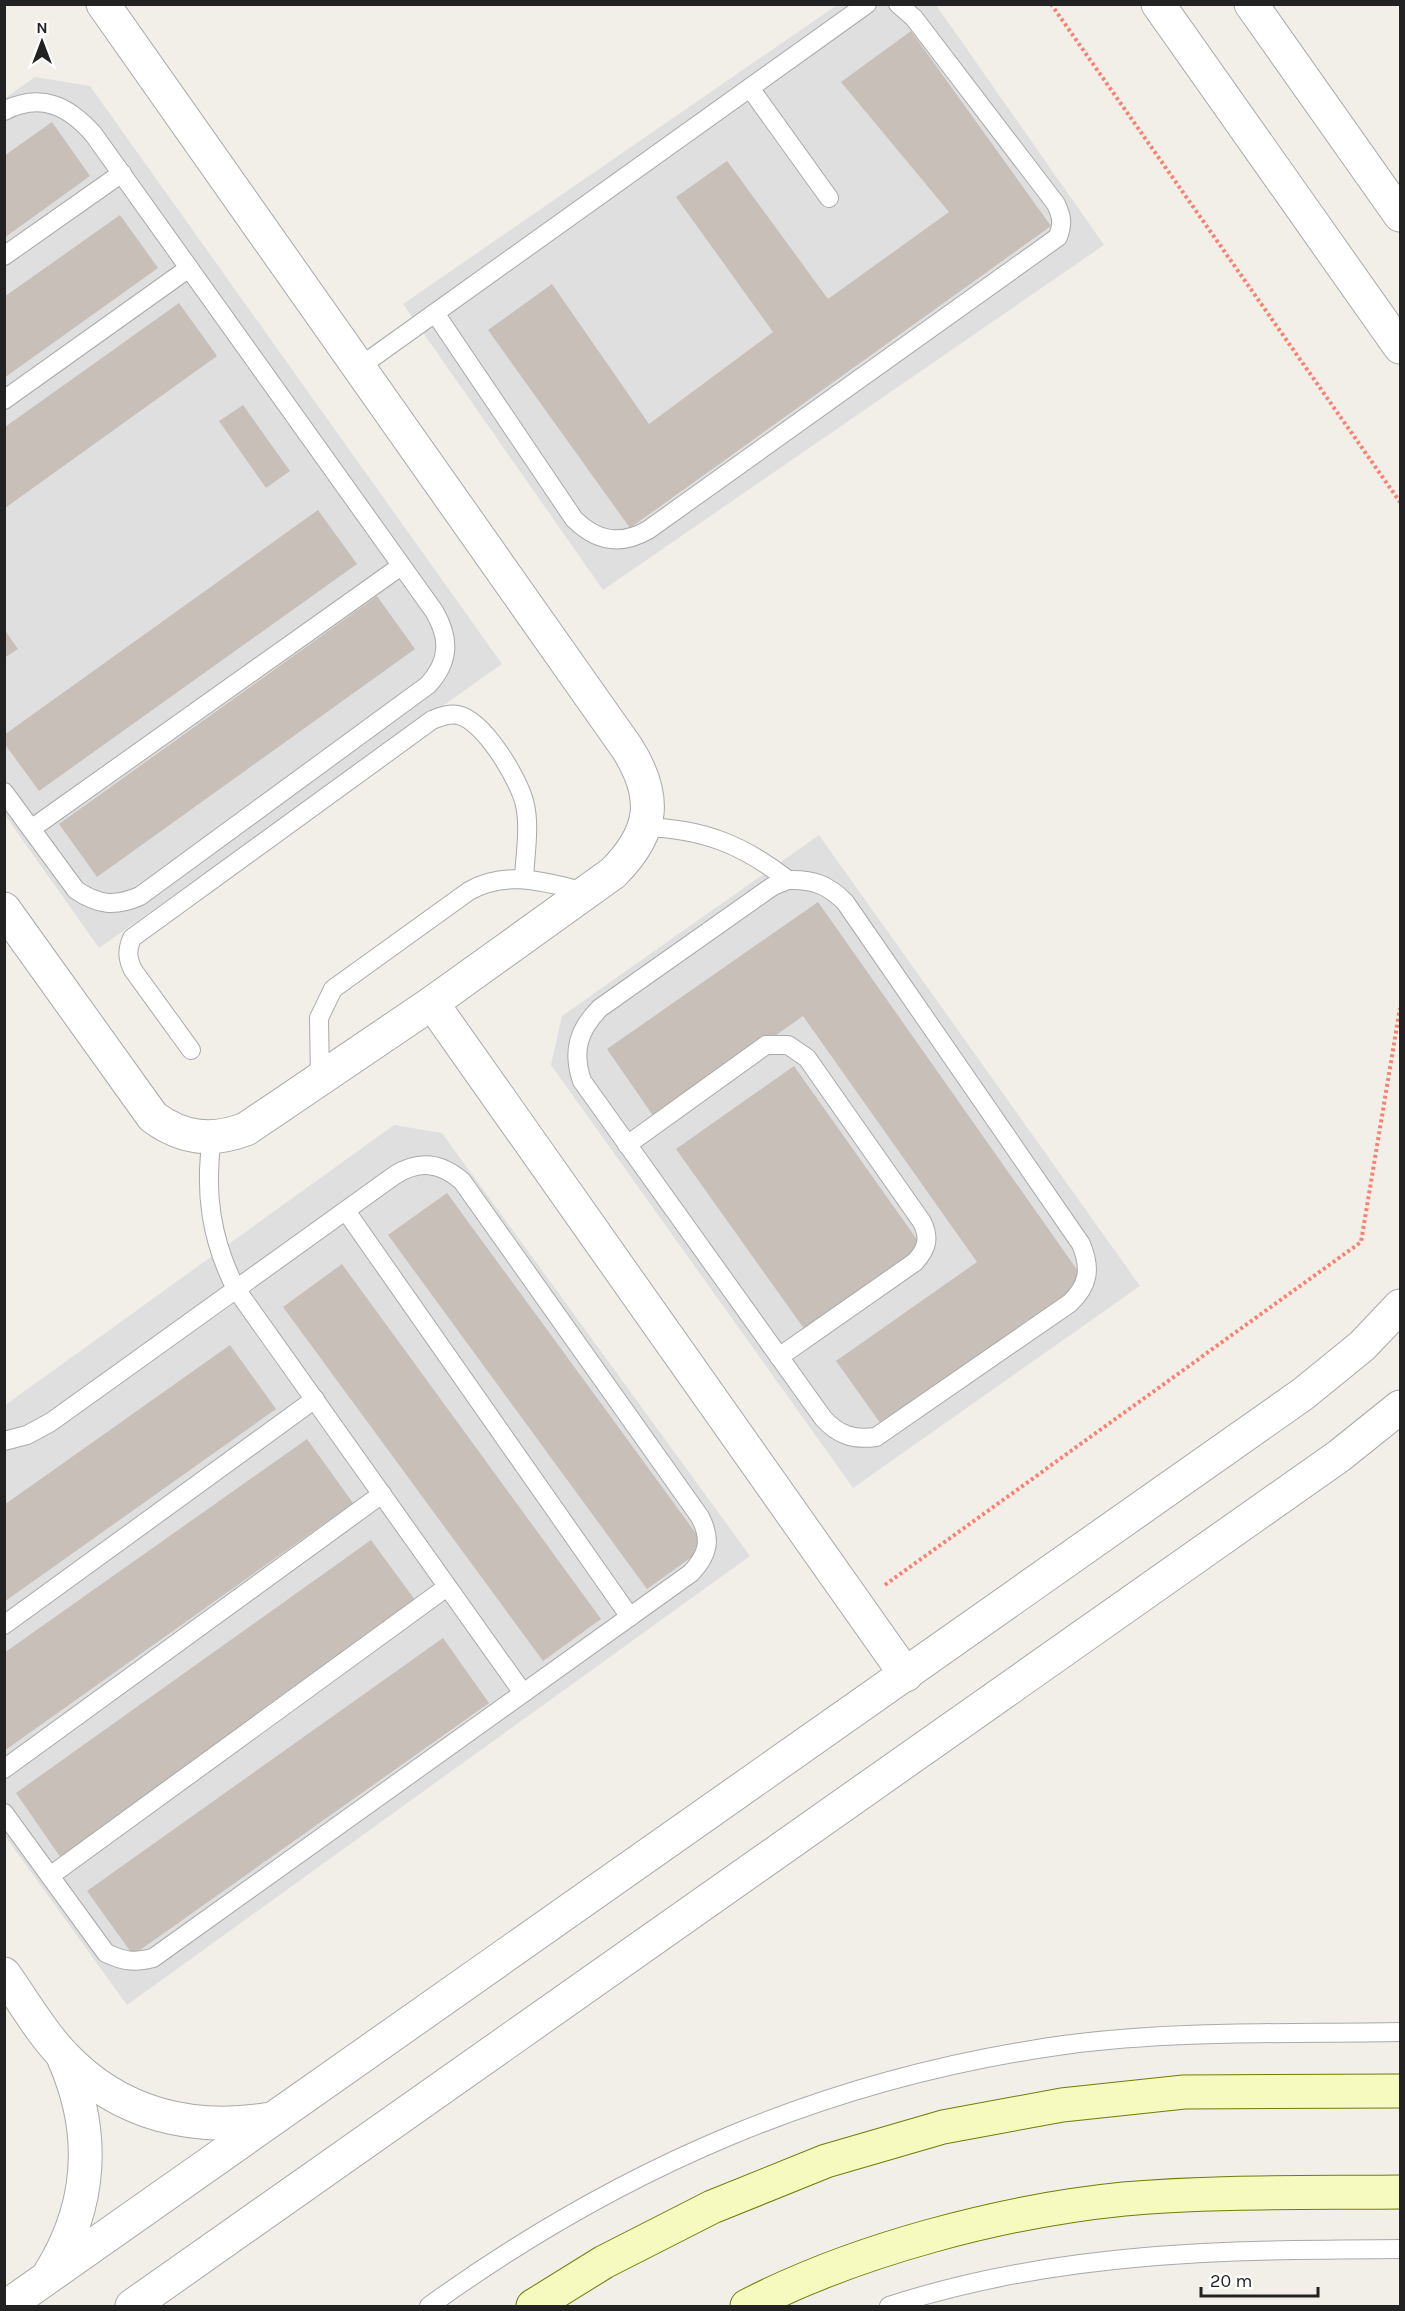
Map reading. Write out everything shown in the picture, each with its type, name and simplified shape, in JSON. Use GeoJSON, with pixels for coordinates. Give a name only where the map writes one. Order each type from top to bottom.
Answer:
{"type":"FeatureCollection","features":[{"type":"Feature","properties":{"kind":"street"},"geometry":{"type":"LineString","coordinates":[[9,923],[153,1117],[170,1129],[191,1136],[212,1138],[246,1129],[432,1003],[613,873],[633,853],[644,828],[648,800],[642,772],[627,748],[103,4]]}},
{"type":"Feature","properties":{"kind":"street"},"geometry":{"type":"LineString","coordinates":[[1158,4],[1401,347]]}},
{"type":"Feature","properties":{"kind":"street"},"geometry":{"type":"LineString","coordinates":[[1251,4],[1401,215]]}},
{"type":"Feature","properties":{"kind":"street"},"geometry":{"type":"LineString","coordinates":[[432,1003],[859,1604],[906,1675]]}},
{"type":"Feature","properties":{"kind":"street"},"geometry":{"type":"LineString","coordinates":[[7,2307],[1303,1394],[1362,1346],[1401,1306]]}},
{"type":"Feature","properties":{"kind":"street"},"geometry":{"type":"LineString","coordinates":[[132,2307],[1339,1456],[1401,1407]]}},
{"type":"Feature","properties":{"kind":"street"},"geometry":{"type":"LineString","coordinates":[[4,1974],[62,2055],[76,2086],[84,2119],[87,2152],[84,2186],[77,2219],[64,2251],[46,2279]]}},
{"type":"Feature","properties":{"kind":"street"},"geometry":{"type":"LineString","coordinates":[[62,2055],[86,2077],[113,2096],[143,2110],[207,2125],[241,2124],[273,2119]]}},
{"type":"Feature","properties":{"kind":"street"},"geometry":{"type":"LineString","coordinates":[[533,2307],[604,2262],[712,2207],[826,2161],[943,2127],[1062,2104],[1184,2092],[1401,2091]]}},
{"type":"Feature","properties":{"kind":"street"},"geometry":{"type":"LineString","coordinates":[[747,2307],[856,2261],[935,2236],[1028,2214],[1122,2199],[1218,2193],[1401,2192]]}},
{"type":"Feature","properties":{"kind":"lane"},"geometry":{"type":"LineString","coordinates":[[358,368],[867,4]]}},
{"type":"Feature","properties":{"kind":"lane"},"geometry":{"type":"LineString","coordinates":[[435,313],[574,519],[595,536],[609,540],[636,537],[648,530],[1058,237],[1062,226],[1061,215],[1056,204],[914,18],[898,4]]}},
{"type":"Feature","properties":{"kind":"lane"},"geometry":{"type":"LineString","coordinates":[[750,87],[829,198]]}},
{"type":"Feature","properties":{"kind":"lane"},"geometry":{"type":"LineString","coordinates":[[4,111],[15,106],[37,102],[60,106],[79,117],[122,173],[401,566],[442,625],[447,641],[446,657],[440,673],[428,685],[140,896],[125,902],[107,904],[90,900],[76,890],[64,877],[4,792]]}},
{"type":"Feature","properties":{"kind":"lane"},"geometry":{"type":"LineString","coordinates":[[4,256],[122,173]]}},
{"type":"Feature","properties":{"kind":"lane"},"geometry":{"type":"LineString","coordinates":[[4,400],[189,268]]}},
{"type":"Feature","properties":{"kind":"lane"},"geometry":{"type":"LineString","coordinates":[[31,830],[401,566]]}},
{"type":"Feature","properties":{"kind":"lane"},"geometry":{"type":"LineString","coordinates":[[191,1050],[133,970],[128,960],[128,948],[132,938],[432,720],[444,715],[458,714],[470,719],[480,727],[512,772],[525,806],[524,879]]}},
{"type":"Feature","properties":{"kind":"lane"},"geometry":{"type":"LineString","coordinates":[[644,828],[692,831],[714,837],[741,848],[788,880]]}},
{"type":"Feature","properties":{"kind":"lane"},"geometry":{"type":"LineString","coordinates":[[320,1079],[319,1018],[333,989],[345,978],[475,887],[495,879],[524,879],[587,892]]}},
{"type":"Feature","properties":{"kind":"lane"},"geometry":{"type":"LineString","coordinates":[[788,880],[820,883],[834,891],[845,902],[1081,1244],[1088,1270],[1086,1282],[1070,1303],[876,1437],[854,1438],[833,1429],[779,1358],[582,1082],[577,1066],[580,1034],[588,1020],[600,1008],[773,886],[788,880]]}},
{"type":"Feature","properties":{"kind":"lane"},"geometry":{"type":"LineString","coordinates":[[627,1145],[766,1045],[788,1045],[807,1058],[922,1222],[927,1232],[927,1243],[915,1262],[779,1358]]}},
{"type":"Feature","properties":{"kind":"lane"},"geometry":{"type":"LineString","coordinates":[[212,1138],[208,1164],[210,1216],[225,1266],[236,1289],[522,1694]]}},
{"type":"Feature","properties":{"kind":"lane"},"geometry":{"type":"LineString","coordinates":[[4,1441],[27,1435],[51,1422],[408,1167],[422,1164],[437,1166],[451,1171],[462,1181],[700,1517],[707,1531],[708,1547],[702,1562],[691,1573],[153,1958],[137,1962],[121,1960],[106,1953],[4,1813]]}},
{"type":"Feature","properties":{"kind":"lane"},"geometry":{"type":"LineString","coordinates":[[346,1211],[630,1617]]}},
{"type":"Feature","properties":{"kind":"lane"},"geometry":{"type":"LineString","coordinates":[[4,1625],[315,1400]]}},
{"type":"Feature","properties":{"kind":"lane"},"geometry":{"type":"LineString","coordinates":[[4,1769],[382,1494]]}},
{"type":"Feature","properties":{"kind":"lane"},"geometry":{"type":"LineString","coordinates":[[50,1876],[447,1587]]}},
{"type":"Feature","properties":{"kind":"lane"},"geometry":{"type":"LineString","coordinates":[[429,2307],[511,2249],[584,2205],[659,2166],[737,2132],[816,2103],[898,2078],[1044,2049],[1150,2037],[1401,2032]]}},
{"type":"Feature","properties":{"kind":"lane"},"geometry":{"type":"LineString","coordinates":[[889,2307],[948,2287],[1032,2270],[1118,2258],[1238,2250],[1401,2248]]}},
{"type":"Feature","properties":{"kind":"path"},"geometry":{"type":"LineString","coordinates":[[1051,4],[1401,502]]}},
{"type":"Feature","properties":{"kind":"path"},"geometry":{"type":"LineString","coordinates":[[859,1604],[1361,1242],[1401,1008]]}},
{"type":"Feature","properties":{"kind":"shaded area"},"geometry":{"type":"Polygon","coordinates":[[[837,5],[936,5],[1104,245],[603,590],[403,304],[837,5]]]}},
{"type":"Feature","properties":{"kind":"shaded area"},"geometry":{"type":"Polygon","coordinates":[[[35,77],[90,86],[502,664],[99,948],[5,815],[4,99],[35,77]]]}},
{"type":"Feature","properties":{"kind":"shaded area"},"geometry":{"type":"Polygon","coordinates":[[[819,835],[1140,1286],[853,1488],[551,1065],[562,1016],[819,835]]]}},
{"type":"Feature","properties":{"kind":"shaded area"},"geometry":{"type":"Polygon","coordinates":[[[394,1125],[442,1133],[750,1556],[127,2005],[5,1836],[4,1406],[394,1125]]]}},
{"type":"Feature","properties":{"kind":"building"},"geometry":{"type":"Polygon","coordinates":[[[911,31],[1051,226],[630,528],[488,330],[552,284],[649,424],[773,332],[676,197],[727,161],[828,299],[949,212],[841,82],[911,31]]]}},
{"type":"Feature","properties":{"kind":"building"},"geometry":{"type":"Polygon","coordinates":[[[52,122],[90,176],[4,238],[4,156],[52,122]]]}},
{"type":"Feature","properties":{"kind":"building"},"geometry":{"type":"Polygon","coordinates":[[[120,215],[158,268],[4,378],[4,297],[120,215]]]}},
{"type":"Feature","properties":{"kind":"building"},"geometry":{"type":"Polygon","coordinates":[[[179,303],[217,356],[5,508],[5,427],[179,303]]]}},
{"type":"Feature","properties":{"kind":"building"},"geometry":{"type":"Polygon","coordinates":[[[243,405],[290,471],[266,488],[219,421],[243,405]]]}},
{"type":"Feature","properties":{"kind":"building"},"geometry":{"type":"Polygon","coordinates":[[[318,510],[357,564],[39,791],[4,743],[4,735],[318,510]]]}},
{"type":"Feature","properties":{"kind":"building"},"geometry":{"type":"Polygon","coordinates":[[[377,596],[415,649],[97,877],[59,824],[377,596]]]}},
{"type":"Feature","properties":{"kind":"building"},"geometry":{"type":"Polygon","coordinates":[[[4,629],[18,649],[4,658],[4,629]]]}},
{"type":"Feature","properties":{"kind":"building"},"geometry":{"type":"Polygon","coordinates":[[[818,902],[1085,1281],[881,1424],[836,1361],[977,1262],[803,1016],[656,1120],[607,1049],[818,902]]]}},
{"type":"Feature","properties":{"kind":"building"},"geometry":{"type":"Polygon","coordinates":[[[794,1066],[923,1248],[805,1330],[676,1149],[794,1066]]]}},
{"type":"Feature","properties":{"kind":"building"},"geometry":{"type":"Polygon","coordinates":[[[447,1193],[706,1547],[647,1589],[388,1235],[447,1193]]]}},
{"type":"Feature","properties":{"kind":"building"},"geometry":{"type":"Polygon","coordinates":[[[342,1264],[601,1619],[543,1661],[283,1307],[342,1264]]]}},
{"type":"Feature","properties":{"kind":"building"},"geometry":{"type":"Polygon","coordinates":[[[230,1345],[276,1409],[4,1602],[4,1505],[230,1345]]]}},
{"type":"Feature","properties":{"kind":"building"},"geometry":{"type":"Polygon","coordinates":[[[307,1439],[353,1503],[4,1751],[4,1653],[307,1439]]]}},
{"type":"Feature","properties":{"kind":"building"},"geometry":{"type":"Polygon","coordinates":[[[371,1540],[418,1604],[61,1858],[16,1793],[371,1540]]]}},
{"type":"Feature","properties":{"kind":"building"},"geometry":{"type":"Polygon","coordinates":[[[443,1638],[489,1703],[133,1955],[87,1891],[443,1638]]]}}]}
